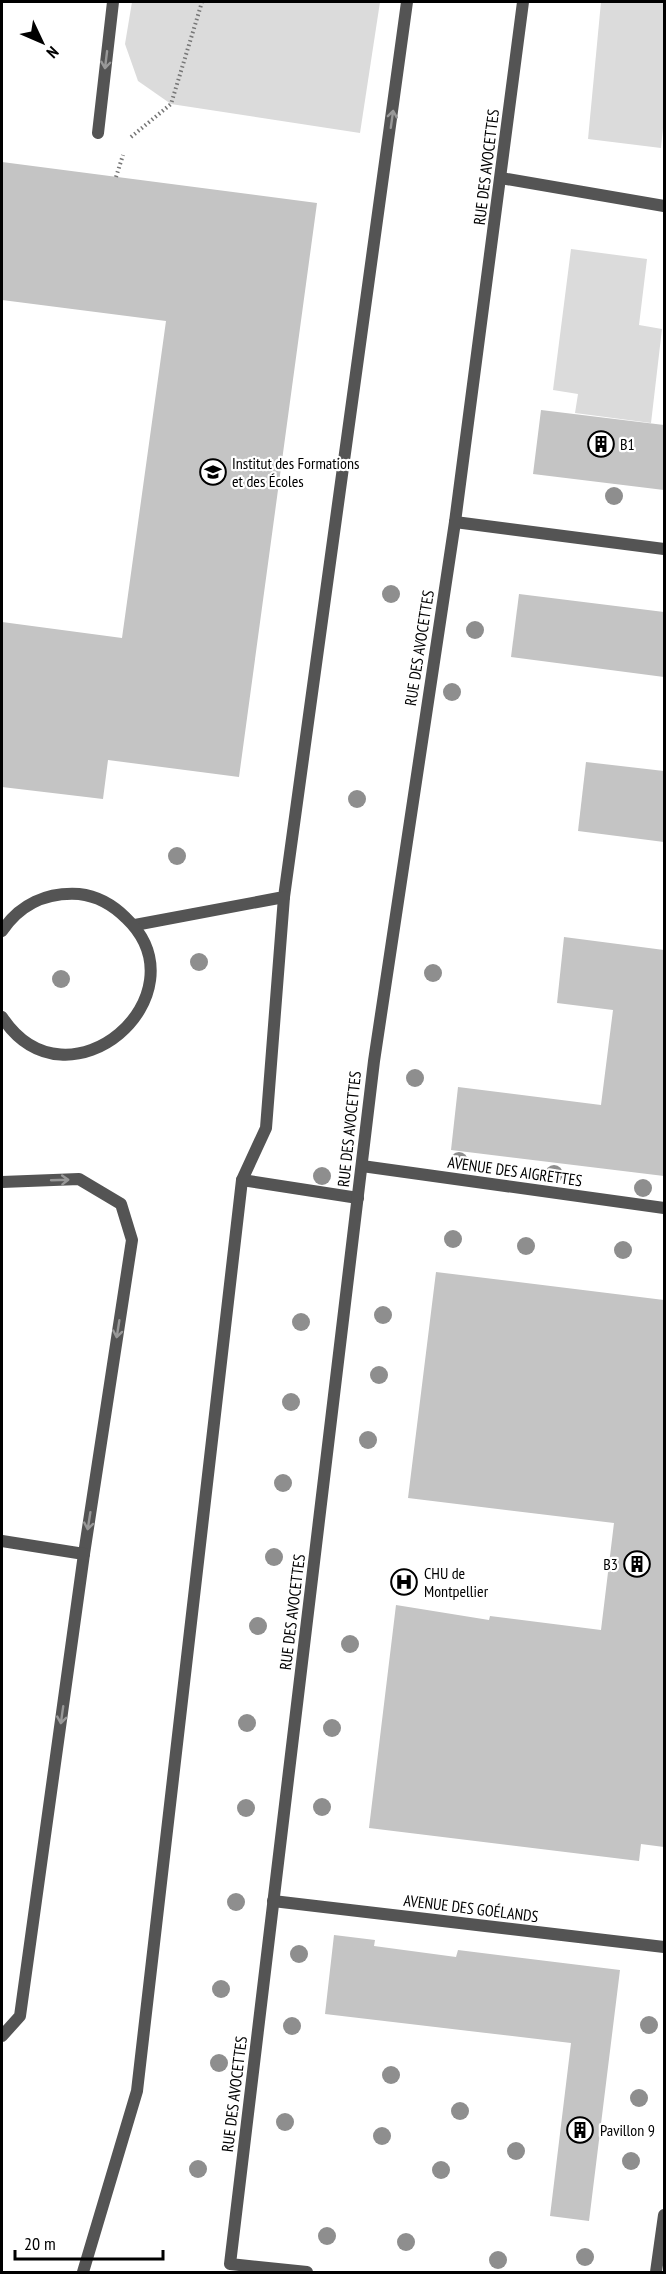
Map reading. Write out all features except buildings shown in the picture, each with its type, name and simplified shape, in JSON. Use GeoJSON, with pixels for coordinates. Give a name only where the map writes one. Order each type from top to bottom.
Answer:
{"type":"FeatureCollection","features":[{"type":"Feature","properties":{"kind":"lane"},"geometry":{"type":"LineString","coordinates":[[98,133],[113,2]]}},
{"type":"Feature","properties":{"kind":"lane"},"geometry":{"type":"LineString","coordinates":[[83,2272],[137,2091],[242,1180],[266,1128],[284,897],[407,2]]}},
{"type":"Feature","properties":{"kind":"lane","name":"RUE DES AVOCETTES"},"geometry":{"type":"LineString","coordinates":[[307,2272],[230,2264],[374,1061],[455,522],[523,2]]}},
{"type":"Feature","properties":{"kind":"lane"},"geometry":{"type":"LineString","coordinates":[[501,178],[664,206]]}},
{"type":"Feature","properties":{"kind":"lane"},"geometry":{"type":"LineString","coordinates":[[455,522],[664,549]]}},
{"type":"Feature","properties":{"kind":"lane"},"geometry":{"type":"LineString","coordinates":[[2,931],[11,916],[35,901],[61,893],[89,895],[115,906],[135,925],[146,948],[150,974],[146,998],[134,1021],[115,1039],[93,1051],[67,1054],[42,1049],[20,1038],[2,1017]]}},
{"type":"Feature","properties":{"kind":"lane"},"geometry":{"type":"LineString","coordinates":[[135,925],[284,897]]}},
{"type":"Feature","properties":{"kind":"lane","name":"AVENUE DES AIGRETTES"},"geometry":{"type":"LineString","coordinates":[[362,1166],[664,1209]]}},
{"type":"Feature","properties":{"kind":"lane"},"geometry":{"type":"LineString","coordinates":[[2,1182],[79,1179],[121,1204],[132,1240],[84,1554],[20,2016],[2,2036]]}},
{"type":"Feature","properties":{"kind":"lane"},"geometry":{"type":"LineString","coordinates":[[242,1180],[358,1198]]}},
{"type":"Feature","properties":{"kind":"lane"},"geometry":{"type":"LineString","coordinates":[[2,1541],[84,1554]]}},
{"type":"Feature","properties":{"kind":"lane","name":"AVENUE DES GOÉLANDS"},"geometry":{"type":"LineString","coordinates":[[273,1901],[664,1947]]}},
{"type":"Feature","properties":{"kind":"lane"},"geometry":{"type":"LineString","coordinates":[[656,2272],[664,2215]]}},
{"type":"Feature","properties":{"kind":"path"},"geometry":{"type":"LineString","coordinates":[[128,140],[171,104],[202,2]]}},
{"type":"Feature","properties":{"kind":"path"},"geometry":{"type":"LineString","coordinates":[[116,177],[125,149]]}},
{"type":"Feature","properties":{"kind":"shaded area"},"geometry":{"type":"Polygon","coordinates":[[[132,2],[380,2],[360,133],[171,104],[138,81],[125,44],[132,2]]]}},
{"type":"Feature","properties":{"kind":"shaded area"},"geometry":{"type":"Polygon","coordinates":[[[601,2],[664,2],[664,118],[661,148],[588,139],[601,2]]]}},
{"type":"Feature","properties":{"kind":"shaded area"},"geometry":{"type":"Polygon","coordinates":[[[571,249],[647,259],[639,325],[662,329],[651,423],[575,413],[578,394],[553,390],[571,249]]]}},
{"type":"Feature","properties":{"kind":"place","name":"B1"},"geometry":{"type":"Point","coordinates":[601,444]}},
{"type":"Feature","properties":{"kind":"place","name":"Institut des Formations et des Écoles"},"geometry":{"type":"Point","coordinates":[213,472]}},
{"type":"Feature","properties":{"kind":"place","name":"B3"},"geometry":{"type":"Point","coordinates":[637,1564]}},
{"type":"Feature","properties":{"kind":"place","name":"CHU de Montpellier"},"geometry":{"type":"Point","coordinates":[404,1582]}},
{"type":"Feature","properties":{"kind":"place","name":"Pavillon 9"},"geometry":{"type":"Point","coordinates":[580,2130]}}]}
